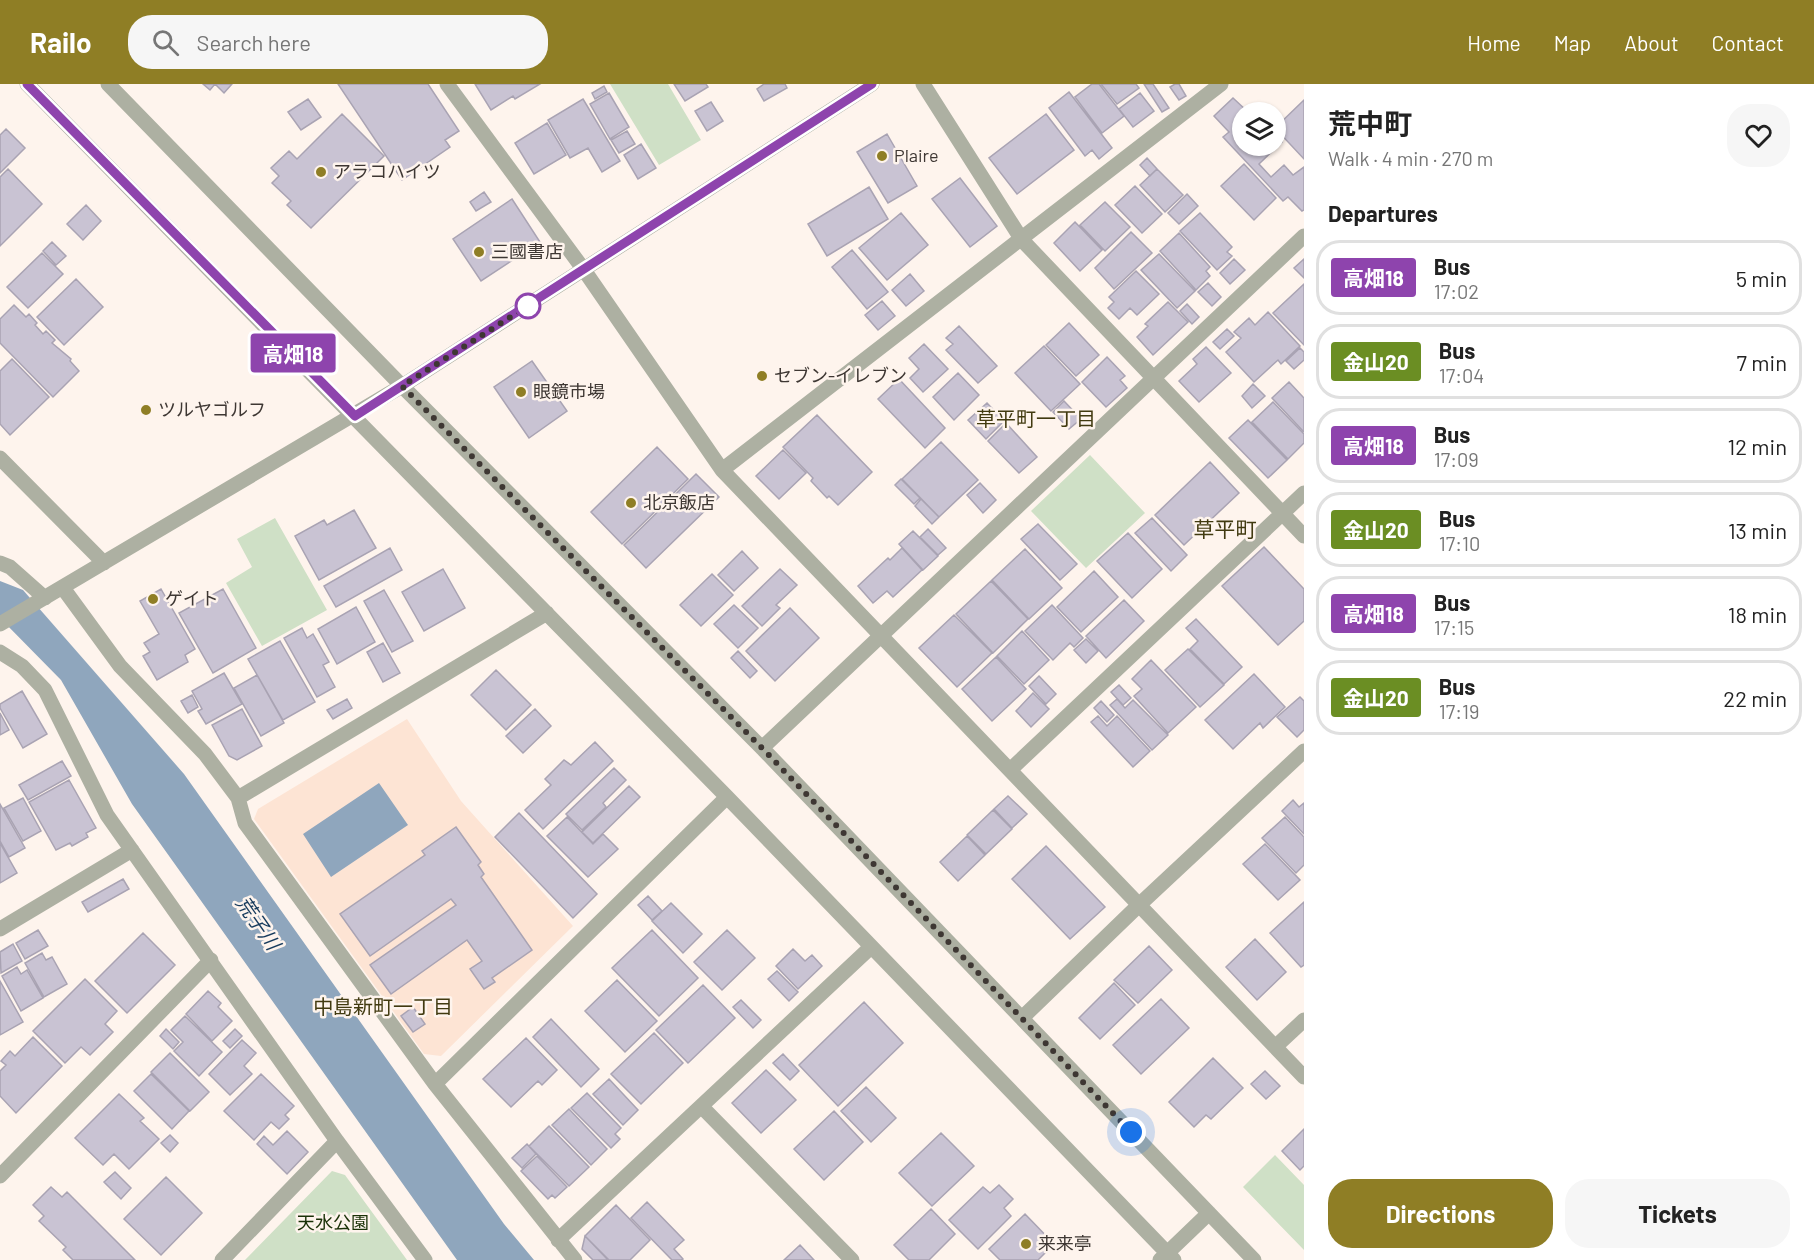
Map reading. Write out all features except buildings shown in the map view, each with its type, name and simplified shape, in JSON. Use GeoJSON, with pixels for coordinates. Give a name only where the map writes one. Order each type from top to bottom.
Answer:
{"type":"FeatureCollection","features":[{"type":"Feature","properties":{"kind":"street"},"geometry":{"type":"LineString","coordinates":[[27,84],[727,797],[1167,1258],[1209,1213]]}},
{"type":"Feature","properties":{"kind":"street"},"geometry":{"type":"LineString","coordinates":[[108,84],[402,386],[762,748],[1254,1260]]}},
{"type":"Feature","properties":{"kind":"street"},"geometry":{"type":"LineString","coordinates":[[447,84],[584,270],[722,470],[1304,1077]]}},
{"type":"Feature","properties":{"kind":"street"},"geometry":{"type":"LineString","coordinates":[[0,624],[355,416],[872,84]]}},
{"type":"Feature","properties":{"kind":"street"},"geometry":{"type":"LineString","coordinates":[[922,84],[1022,240],[1304,536]]}},
{"type":"Feature","properties":{"kind":"street"},"geometry":{"type":"LineString","coordinates":[[722,470],[1221,84]]}},
{"type":"Feature","properties":{"kind":"street"},"geometry":{"type":"LineString","coordinates":[[762,748],[1304,236]]}},
{"type":"Feature","properties":{"kind":"street"},"geometry":{"type":"LineString","coordinates":[[0,458],[104,563]]}},
{"type":"Feature","properties":{"kind":"street"},"geometry":{"type":"LineString","coordinates":[[1010,770],[1304,493]]}},
{"type":"Feature","properties":{"kind":"street"},"geometry":{"type":"LineString","coordinates":[[0,563],[10,567],[45,598]]}},
{"type":"Feature","properties":{"kind":"street"},"geometry":{"type":"LineString","coordinates":[[63,588],[120,666],[205,754],[238,798],[246,823],[435,1084],[575,1260]]}},
{"type":"Feature","properties":{"kind":"street"},"geometry":{"type":"LineString","coordinates":[[238,798],[547,613]]}},
{"type":"Feature","properties":{"kind":"street"},"geometry":{"type":"LineString","coordinates":[[0,652],[22,666],[45,690],[108,815],[337,1141],[425,1260]]}},
{"type":"Feature","properties":{"kind":"street"},"geometry":{"type":"LineString","coordinates":[[1022,1018],[1304,751]]}},
{"type":"Feature","properties":{"kind":"street"},"geometry":{"type":"LineString","coordinates":[[435,1084],[727,797]]}},
{"type":"Feature","properties":{"kind":"street"},"geometry":{"type":"LineString","coordinates":[[0,929],[132,850]]}},
{"type":"Feature","properties":{"kind":"street"},"geometry":{"type":"LineString","coordinates":[[558,1240],[871,947]]}},
{"type":"Feature","properties":{"kind":"street"},"geometry":{"type":"LineString","coordinates":[[0,1176],[211,960]]}},
{"type":"Feature","properties":{"kind":"street"},"geometry":{"type":"LineString","coordinates":[[1275,1047],[1304,1020]]}},
{"type":"Feature","properties":{"kind":"street"},"geometry":{"type":"LineString","coordinates":[[701,1106],[852,1260]]}},
{"type":"Feature","properties":{"kind":"street"},"geometry":{"type":"LineString","coordinates":[[222,1260],[337,1141]]}},
{"type":"Feature","properties":{"kind":"shaded area"},"geometry":{"type":"Polygon","coordinates":[[[407,719],[461,801],[573,926],[441,1056],[424,1054],[254,819],[258,809],[407,719]]]}},
{"type":"Feature","properties":{"kind":"green space"},"geometry":{"type":"Polygon","coordinates":[[[610,84],[668,84],[701,140],[659,165],[610,84]]]}},
{"type":"Feature","properties":{"kind":"green space"},"geometry":{"type":"Polygon","coordinates":[[[1090,455],[1145,513],[1086,568],[1031,511],[1090,455]]]}},
{"type":"Feature","properties":{"kind":"green space"},"geometry":{"type":"Polygon","coordinates":[[[275,518],[327,610],[262,646],[226,583],[252,567],[237,539],[275,518]]]}},
{"type":"Feature","properties":{"kind":"green space"},"geometry":{"type":"Polygon","coordinates":[[[1275,1155],[1304,1185],[1304,1250],[1243,1187],[1275,1155]]]}},
{"type":"Feature","properties":{"kind":"green space","name":"天水公園"},"geometry":{"type":"Polygon","coordinates":[[[332,1171],[345,1175],[407,1260],[245,1260],[332,1171]]]}},
{"type":"Feature","properties":{"kind":"water","name":"荒子川"},"geometry":{"type":"Polygon","coordinates":[[[0,581],[23,590],[184,774],[504,1224],[534,1260],[457,1260],[132,804],[61,680],[0,618],[0,581]]]}},
{"type":"Feature","properties":{"kind":"water"},"geometry":{"type":"Polygon","coordinates":[[[379,783],[408,825],[331,877],[303,834],[379,783]]]}},
{"type":"Feature","properties":{"kind":"bus line","name":"高畑18"},"geometry":{"type":"LineString","coordinates":[[27,84],[355,416],[872,84]]}},
{"type":"Feature","properties":{"kind":"place","name":"Plaire"},"geometry":{"type":"Point","coordinates":[882,156]}},
{"type":"Feature","properties":{"kind":"place","name":"アラコハイツ"},"geometry":{"type":"Point","coordinates":[321,172]}},
{"type":"Feature","properties":{"kind":"place","name":"三國書店"},"geometry":{"type":"Point","coordinates":[479,252]}},
{"type":"Feature","properties":{"kind":"place","name":"セブン-イレブン"},"geometry":{"type":"Point","coordinates":[762,376]}},
{"type":"Feature","properties":{"kind":"place","name":"眼鏡市場"},"geometry":{"type":"Point","coordinates":[521,392]}},
{"type":"Feature","properties":{"kind":"place","name":"ツルヤゴルフ"},"geometry":{"type":"Point","coordinates":[146,410]}},
{"type":"Feature","properties":{"kind":"place","name":"北京飯店"},"geometry":{"type":"Point","coordinates":[631,503]}},
{"type":"Feature","properties":{"kind":"place","name":"ゲイト"},"geometry":{"type":"Point","coordinates":[153,599]}},
{"type":"Feature","properties":{"kind":"place","name":"来来亭"},"geometry":{"type":"Point","coordinates":[1026,1244]}},
{"type":"Feature","properties":{"kind":"district","name":"草平町一丁目"},"geometry":{"type":"Point","coordinates":[1036,419]}},
{"type":"Feature","properties":{"kind":"district","name":"草平町"},"geometry":{"type":"Point","coordinates":[1225,530]}},
{"type":"Feature","properties":{"kind":"district","name":"中島新町一丁目"},"geometry":{"type":"Point","coordinates":[383,1007]}},
{"type":"Feature","properties":{"kind":"route"},"geometry":{"type":"LineString","coordinates":[[528,306],[402,386],[762,748],[1131,1132]]}}]}
